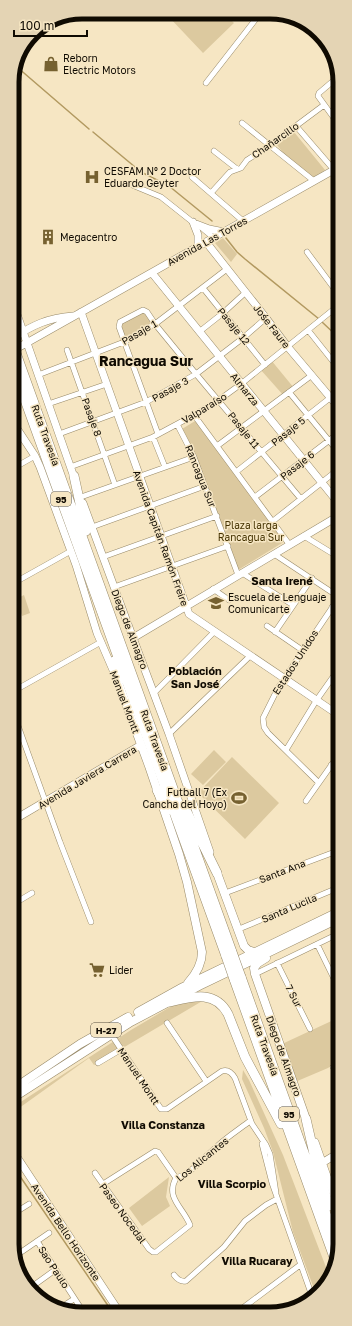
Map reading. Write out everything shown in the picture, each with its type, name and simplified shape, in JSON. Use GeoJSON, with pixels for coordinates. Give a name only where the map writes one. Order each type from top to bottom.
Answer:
{"type":"FeatureCollection","features":[{"type":"Feature","properties":{"kind":"highway","name":"Ruta Travesía"},"geometry":{"type":"LineString","coordinates":[[19,362],[170,778],[294,1148],[332,1252]]}},
{"type":"Feature","properties":{"kind":"highway","name":"Ruta Travesía"},"geometry":{"type":"LineString","coordinates":[[19,383],[183,838],[229,954]]}},
{"type":"Feature","properties":{"kind":"highway"},"geometry":{"type":"LineString","coordinates":[[74,476],[78,502],[90,547],[92,566]]}},
{"type":"Feature","properties":{"kind":"highway"},"geometry":{"type":"LineString","coordinates":[[109,634],[118,682]]}},
{"type":"Feature","properties":{"kind":"highway"},"geometry":{"type":"LineString","coordinates":[[170,778],[217,873]]}},
{"type":"Feature","properties":{"kind":"highway"},"geometry":{"type":"LineString","coordinates":[[157,790],[183,838]]}},
{"type":"Feature","properties":{"kind":"highway","name":"Ruta Travesía"},"geometry":{"type":"LineString","coordinates":[[237,978],[333,1234]]}},
{"type":"Feature","properties":{"kind":"highway"},"geometry":{"type":"LineString","coordinates":[[169,1002],[203,996],[215,1000],[223,1007],[228,1014],[249,1065],[294,1148]]}},
{"type":"Feature","properties":{"kind":"highway"},"geometry":{"type":"LineString","coordinates":[[306,1119],[333,1221]]}},
{"type":"Feature","properties":{"kind":"main road","name":"Avenida Las Torres"},"geometry":{"type":"LineString","coordinates":[[19,347],[333,170]]}},
{"type":"Feature","properties":{"kind":"main road"},"geometry":{"type":"LineString","coordinates":[[194,223],[209,229],[224,232]]}},
{"type":"Feature","properties":{"kind":"main road"},"geometry":{"type":"LineString","coordinates":[[194,223],[198,235],[198,246]]}},
{"type":"Feature","properties":{"kind":"main road","name":"Jośe Faure"},"geometry":{"type":"LineString","coordinates":[[206,242],[287,346],[333,401]]}},
{"type":"Feature","properties":{"kind":"main road","name":"Almarza"},"geometry":{"type":"LineString","coordinates":[[152,273],[282,436],[333,497]]}},
{"type":"Feature","properties":{"kind":"main road","name":"Avenida Las Torres"},"geometry":{"type":"LineString","coordinates":[[19,333],[43,321],[78,314]]}},
{"type":"Feature","properties":{"kind":"main road","name":"Avenida Capitán Ramón Freire"},"geometry":{"type":"LineString","coordinates":[[78,314],[96,353],[150,507],[191,616],[333,712]]}},
{"type":"Feature","properties":{"kind":"main road","name":"Diego de Almagro"},"geometry":{"type":"LineString","coordinates":[[19,335],[25,344],[38,375],[132,638],[154,692],[217,873],[245,948],[254,952]]}},
{"type":"Feature","properties":{"kind":"main road","name":"Manuel Montt"},"geometry":{"type":"LineString","coordinates":[[19,432],[35,456],[47,486],[71,551],[101,642],[142,745],[184,869],[201,948],[201,960],[193,977],[183,987]]}},
{"type":"Feature","properties":{"kind":"main road"},"geometry":{"type":"LineString","coordinates":[[132,638],[333,519]]}},
{"type":"Feature","properties":{"kind":"main road","name":"Avenida Javiera Carrera"},"geometry":{"type":"LineString","coordinates":[[19,817],[142,745]]}},
{"type":"Feature","properties":{"kind":"main road"},"geometry":{"type":"LineString","coordinates":[[234,965],[254,952],[333,914]]}},
{"type":"Feature","properties":{"kind":"main road"},"geometry":{"type":"LineString","coordinates":[[234,965],[333,921]]}},
{"type":"Feature","properties":{"kind":"main road"},"geometry":{"type":"LineString","coordinates":[[255,974],[254,968],[260,961],[293,945],[316,929]]}},
{"type":"Feature","properties":{"kind":"main road","name":"H-27"},"geometry":{"type":"LineString","coordinates":[[19,1085],[80,1044],[183,987],[234,965]]}},
{"type":"Feature","properties":{"kind":"main road","name":"H-27"},"geometry":{"type":"LineString","coordinates":[[19,1094],[111,1034],[234,965]]}},
{"type":"Feature","properties":{"kind":"main road","name":"Diego de Almagro"},"geometry":{"type":"LineString","coordinates":[[255,974],[333,1194]]}},
{"type":"Feature","properties":{"kind":"main road"},"geometry":{"type":"LineString","coordinates":[[322,1163],[333,1156]]}},
{"type":"Feature","properties":{"kind":"main road","name":"Avenida Bello Horizonte"},"geometry":{"type":"LineString","coordinates":[[19,1160],[116,1307]]}},
{"type":"Feature","properties":{"kind":"street"},"geometry":{"type":"LineString","coordinates":[[206,82],[256,19]]}},
{"type":"Feature","properties":{"kind":"street"},"geometry":{"type":"LineString","coordinates":[[333,81],[318,96],[333,117]]}},
{"type":"Feature","properties":{"kind":"street","name":"Chañarcillo"},"geometry":{"type":"LineString","coordinates":[[211,193],[230,172],[243,166],[247,160],[269,146],[324,105]]}},
{"type":"Feature","properties":{"kind":"street"},"geometry":{"type":"LineString","coordinates":[[242,123],[314,181]]}},
{"type":"Feature","properties":{"kind":"street"},"geometry":{"type":"LineString","coordinates":[[296,126],[333,164]]}},
{"type":"Feature","properties":{"kind":"street"},"geometry":{"type":"LineString","coordinates":[[214,152],[237,169]]}},
{"type":"Feature","properties":{"kind":"street"},"geometry":{"type":"LineString","coordinates":[[192,178],[243,221]]}},
{"type":"Feature","properties":{"kind":"street"},"geometry":{"type":"LineString","coordinates":[[132,185],[161,197],[214,238]]}},
{"type":"Feature","properties":{"kind":"street"},"geometry":{"type":"LineString","coordinates":[[307,252],[333,286]]}},
{"type":"Feature","properties":{"kind":"street","name":"Pasaje 1"},"geometry":{"type":"LineString","coordinates":[[38,375],[124,342],[155,324],[179,307],[227,269]]}},
{"type":"Feature","properties":{"kind":"street","name":"Pasaje 12"},"geometry":{"type":"LineString","coordinates":[[203,288],[265,365]]}},
{"type":"Feature","properties":{"kind":"street"},"geometry":{"type":"LineString","coordinates":[[199,332],[246,292]]}},
{"type":"Feature","properties":{"kind":"street","name":"Pasaje 11"},"geometry":{"type":"LineString","coordinates":[[124,342],[119,324],[120,322],[143,310],[147,312],[196,374],[301,499]]}},
{"type":"Feature","properties":{"kind":"street","name":"Valparaíso"},"geometry":{"type":"LineString","coordinates":[[70,467],[155,435],[194,415],[219,400],[241,384],[333,310]]}},
{"type":"Feature","properties":{"kind":"street","name":"Pasaje 3"},"geometry":{"type":"LineString","coordinates":[[59,434],[146,402],[196,374],[243,338],[266,318]]}},
{"type":"Feature","properties":{"kind":"street"},"geometry":{"type":"LineString","coordinates":[[308,330],[333,360]]}},
{"type":"Feature","properties":{"kind":"street"},"geometry":{"type":"LineString","coordinates":[[124,342],[146,402],[165,467]]}},
{"type":"Feature","properties":{"kind":"street","name":"Pasaje 8"},"geometry":{"type":"LineString","coordinates":[[67,350],[94,421],[115,485]]}},
{"type":"Feature","properties":{"kind":"street"},"geometry":{"type":"LineString","coordinates":[[217,446],[312,375]]}},
{"type":"Feature","properties":{"kind":"street"},"geometry":{"type":"LineString","coordinates":[[48,404],[107,384]]}},
{"type":"Feature","properties":{"kind":"street"},"geometry":{"type":"LineString","coordinates":[[289,392],[333,446]]}},
{"type":"Feature","properties":{"kind":"street","name":"Pasaje 5"},"geometry":{"type":"LineString","coordinates":[[236,472],[333,395]]}},
{"type":"Feature","properties":{"kind":"street"},"geometry":{"type":"LineString","coordinates":[[194,415],[289,544]]}},
{"type":"Feature","properties":{"kind":"street","name":"Rancagua Sur"},"geometry":{"type":"LineString","coordinates":[[178,424],[194,457],[240,574]]}},
{"type":"Feature","properties":{"kind":"street","name":"Pasaje 6"},"geometry":{"type":"LineString","coordinates":[[255,497],[333,438]]}},
{"type":"Feature","properties":{"kind":"street"},"geometry":{"type":"LineString","coordinates":[[19,465],[35,456]]}},
{"type":"Feature","properties":{"kind":"street"},"geometry":{"type":"LineString","coordinates":[[81,498],[194,457]]}},
{"type":"Feature","properties":{"kind":"street"},"geometry":{"type":"LineString","coordinates":[[273,522],[333,474]]}},
{"type":"Feature","properties":{"kind":"street"},"geometry":{"type":"LineString","coordinates":[[92,527],[205,486]]}},
{"type":"Feature","properties":{"kind":"street"},"geometry":{"type":"LineString","coordinates":[[103,557],[216,516]]}},
{"type":"Feature","properties":{"kind":"street"},"geometry":{"type":"LineString","coordinates":[[304,536],[333,554]]}},
{"type":"Feature","properties":{"kind":"street"},"geometry":{"type":"LineString","coordinates":[[114,587],[228,546]]}},
{"type":"Feature","properties":{"kind":"street"},"geometry":{"type":"LineString","coordinates":[[19,580],[71,551]]}},
{"type":"Feature","properties":{"kind":"street"},"geometry":{"type":"LineString","coordinates":[[274,554],[333,593]]}},
{"type":"Feature","properties":{"kind":"street"},"geometry":{"type":"LineString","coordinates":[[240,574],[294,605]]}},
{"type":"Feature","properties":{"kind":"street"},"geometry":{"type":"LineString","coordinates":[[275,632],[312,578]]}},
{"type":"Feature","properties":{"kind":"street"},"geometry":{"type":"LineString","coordinates":[[213,589],[230,600]]}},
{"type":"Feature","properties":{"kind":"street","name":"Estados Unidos"},"geometry":{"type":"LineString","coordinates":[[318,782],[268,733],[263,724],[265,714],[283,679],[332,607]]}},
{"type":"Feature","properties":{"kind":"street"},"geometry":{"type":"LineString","coordinates":[[267,626],[302,650]]}},
{"type":"Feature","properties":{"kind":"street"},"geometry":{"type":"LineString","coordinates":[[154,692],[214,632]]}},
{"type":"Feature","properties":{"kind":"street"},"geometry":{"type":"LineString","coordinates":[[19,688],[101,642]]}},
{"type":"Feature","properties":{"kind":"street"},"geometry":{"type":"LineString","coordinates":[[169,734],[250,656]]}},
{"type":"Feature","properties":{"kind":"street"},"geometry":{"type":"LineString","coordinates":[[286,750],[316,701],[333,677]]}},
{"type":"Feature","properties":{"kind":"street"},"geometry":{"type":"LineString","coordinates":[[19,728],[91,922]]}},
{"type":"Feature","properties":{"kind":"street"},"geometry":{"type":"LineString","coordinates":[[306,801],[333,762]]}},
{"type":"Feature","properties":{"kind":"street","name":"Santa Ana"},"geometry":{"type":"LineString","coordinates":[[225,893],[333,853]]}},
{"type":"Feature","properties":{"kind":"street","name":"Santa Lucila"},"geometry":{"type":"LineString","coordinates":[[239,929],[333,890]]}},
{"type":"Feature","properties":{"kind":"street"},"geometry":{"type":"LineString","coordinates":[[19,901],[32,893]]}},
{"type":"Feature","properties":{"kind":"street"},"geometry":{"type":"LineString","coordinates":[[255,974],[333,936]]}},
{"type":"Feature","properties":{"kind":"street"},"geometry":{"type":"LineString","coordinates":[[317,944],[333,977]]}},
{"type":"Feature","properties":{"kind":"street","name":"7 Sur"},"geometry":{"type":"LineString","coordinates":[[278,963],[310,1029]]}},
{"type":"Feature","properties":{"kind":"street"},"geometry":{"type":"LineString","coordinates":[[167,1024],[206,1081]]}},
{"type":"Feature","properties":{"kind":"street","name":"Manuel Montt"},"geometry":{"type":"LineString","coordinates":[[111,1034],[120,1050],[161,1109],[167,1109],[223,1070],[232,1073],[250,1121],[266,1145],[270,1154],[277,1199],[311,1292]]}},
{"type":"Feature","properties":{"kind":"street"},"geometry":{"type":"LineString","coordinates":[[98,1064],[120,1050]]}},
{"type":"Feature","properties":{"kind":"street","name":"Los Alicantes"},"geometry":{"type":"LineString","coordinates":[[153,1252],[156,1252],[190,1225],[187,1217],[172,1194],[172,1185],[176,1178],[187,1173],[212,1150],[250,1121]]}},
{"type":"Feature","properties":{"kind":"street"},"geometry":{"type":"LineString","coordinates":[[103,1184],[155,1151],[158,1152],[176,1178]]}},
{"type":"Feature","properties":{"kind":"street","name":"Paseo Nocedal"},"geometry":{"type":"LineString","coordinates":[[94,1173],[149,1249],[153,1252]]}},
{"type":"Feature","properties":{"kind":"street"},"geometry":{"type":"LineString","coordinates":[[174,1275],[177,1279],[183,1282],[186,1281],[224,1247],[245,1221],[266,1205],[277,1199]]}},
{"type":"Feature","properties":{"kind":"street"},"geometry":{"type":"LineString","coordinates":[[19,1210],[29,1204]]}},
{"type":"Feature","properties":{"kind":"street"},"geometry":{"type":"LineString","coordinates":[[20,1253],[49,1233]]}},
{"type":"Feature","properties":{"kind":"street","name":"Sao Paulo"},"geometry":{"type":"LineString","coordinates":[[37,1241],[80,1307]]}},
{"type":"Feature","properties":{"kind":"street"},"geometry":{"type":"LineString","coordinates":[[244,1307],[300,1265]]}},
{"type":"Feature","properties":{"kind":"street"},"geometry":{"type":"LineString","coordinates":[[34,1285],[55,1270]]}},
{"type":"Feature","properties":{"kind":"street"},"geometry":{"type":"LineString","coordinates":[[65,1305],[74,1299]]}},
{"type":"Feature","properties":{"kind":"green space"},"geometry":{"type":"Polygon","coordinates":[[[171,19],[230,19],[234,23],[203,53],[171,19]]]}},
{"type":"Feature","properties":{"kind":"green space"},"geometry":{"type":"Polygon","coordinates":[[[294,132],[325,170],[313,178],[284,154],[277,145],[294,132]]]}},
{"type":"Feature","properties":{"kind":"green space"},"geometry":{"type":"Polygon","coordinates":[[[223,238],[237,254],[231,262],[215,243],[223,238]]]}},
{"type":"Feature","properties":{"kind":"green space"},"geometry":{"type":"Polygon","coordinates":[[[143,310],[155,324],[124,342],[120,322],[143,310]]]}},
{"type":"Feature","properties":{"kind":"green space"},"geometry":{"type":"Polygon","coordinates":[[[271,360],[294,388],[284,396],[260,369],[271,360]]]}},
{"type":"Feature","properties":{"kind":"green space","name":"Plaza larga Rancagua Sur"},"geometry":{"type":"Polygon","coordinates":[[[200,418],[276,521],[287,540],[238,570],[182,429],[200,418]]]}},
{"type":"Feature","properties":{"kind":"green space"},"geometry":{"type":"Polygon","coordinates":[[[24,595],[30,613],[22,616],[19,608],[19,598],[24,595]]]}},
{"type":"Feature","properties":{"kind":"green space"},"geometry":{"type":"Polygon","coordinates":[[[214,750],[226,762],[203,785],[191,774],[214,750]]]}},
{"type":"Feature","properties":{"kind":"green space","name":"Futball 7 (Ex Cancha del Hoyo)"},"geometry":{"type":"Polygon","coordinates":[[[232,757],[279,803],[245,839],[198,793],[232,757]]]}},
{"type":"Feature","properties":{"kind":"green space"},"geometry":{"type":"Polygon","coordinates":[[[204,1000],[94,1065],[89,1058],[19,1108],[19,1103],[131,1030],[175,1004],[204,1000]]]}},
{"type":"Feature","properties":{"kind":"green space"},"geometry":{"type":"Polygon","coordinates":[[[333,1020],[333,1064],[328,1068],[295,1082],[282,1044],[333,1020]]]}},
{"type":"Feature","properties":{"kind":"green space"},"geometry":{"type":"Polygon","coordinates":[[[243,1070],[283,1155],[327,1270],[314,1289],[293,1232],[273,1152],[242,1079],[243,1070]]]}},
{"type":"Feature","properties":{"kind":"green space"},"geometry":{"type":"Polygon","coordinates":[[[169,1177],[166,1197],[170,1206],[142,1226],[129,1208],[169,1177]]]}},
{"type":"Feature","properties":{"kind":"waterway"},"geometry":{"type":"LineString","coordinates":[[20,70],[89,129]]}},
{"type":"Feature","properties":{"kind":"waterway"},"geometry":{"type":"LineString","coordinates":[[93,132],[141,172],[169,186],[212,221]]}},
{"type":"Feature","properties":{"kind":"waterway"},"geometry":{"type":"LineString","coordinates":[[226,238],[237,252],[245,259],[319,319]]}},
{"type":"Feature","properties":{"kind":"waterway"},"geometry":{"type":"LineString","coordinates":[[322,322],[333,332]]}},
{"type":"Feature","properties":{"kind":"waterway"},"geometry":{"type":"LineString","coordinates":[[19,1175],[109,1307]]}},
{"type":"Feature","properties":{"kind":"place","name":"Reborn Electric Motors"},"geometry":{"type":"Point","coordinates":[51,64]}},
{"type":"Feature","properties":{"kind":"place","name":"CESFAM N° 2 Doctor Eduardo Geyter"},"geometry":{"type":"Point","coordinates":[92,177]}},
{"type":"Feature","properties":{"kind":"place","name":"Megacentro"},"geometry":{"type":"Point","coordinates":[48,237]}},
{"type":"Feature","properties":{"kind":"place","name":"Escuela de Lenguaje Comunicarte"},"geometry":{"type":"Point","coordinates":[216,603]}},
{"type":"Feature","properties":{"kind":"place","name":"Futball 7 (Ex Cancha del Hoyo)"},"geometry":{"type":"Point","coordinates":[239,798]}},
{"type":"Feature","properties":{"kind":"place","name":"Lider"},"geometry":{"type":"Point","coordinates":[97,970]}},
{"type":"Feature","properties":{"kind":"district","name":"Rancagua Sur"},"geometry":{"type":"Point","coordinates":[146,360]}},
{"type":"Feature","properties":{"kind":"district","name":"Santa Irené"},"geometry":{"type":"Point","coordinates":[282,580]}},
{"type":"Feature","properties":{"kind":"district","name":"Población San José"},"geometry":{"type":"Point","coordinates":[195,676]}},
{"type":"Feature","properties":{"kind":"district","name":"Villa Constanza"},"geometry":{"type":"Point","coordinates":[163,1124]}},
{"type":"Feature","properties":{"kind":"district","name":"Villa Scorpio"},"geometry":{"type":"Point","coordinates":[232,1183]}},
{"type":"Feature","properties":{"kind":"district","name":"Villa Rucaray"},"geometry":{"type":"Point","coordinates":[257,1260]}}]}
